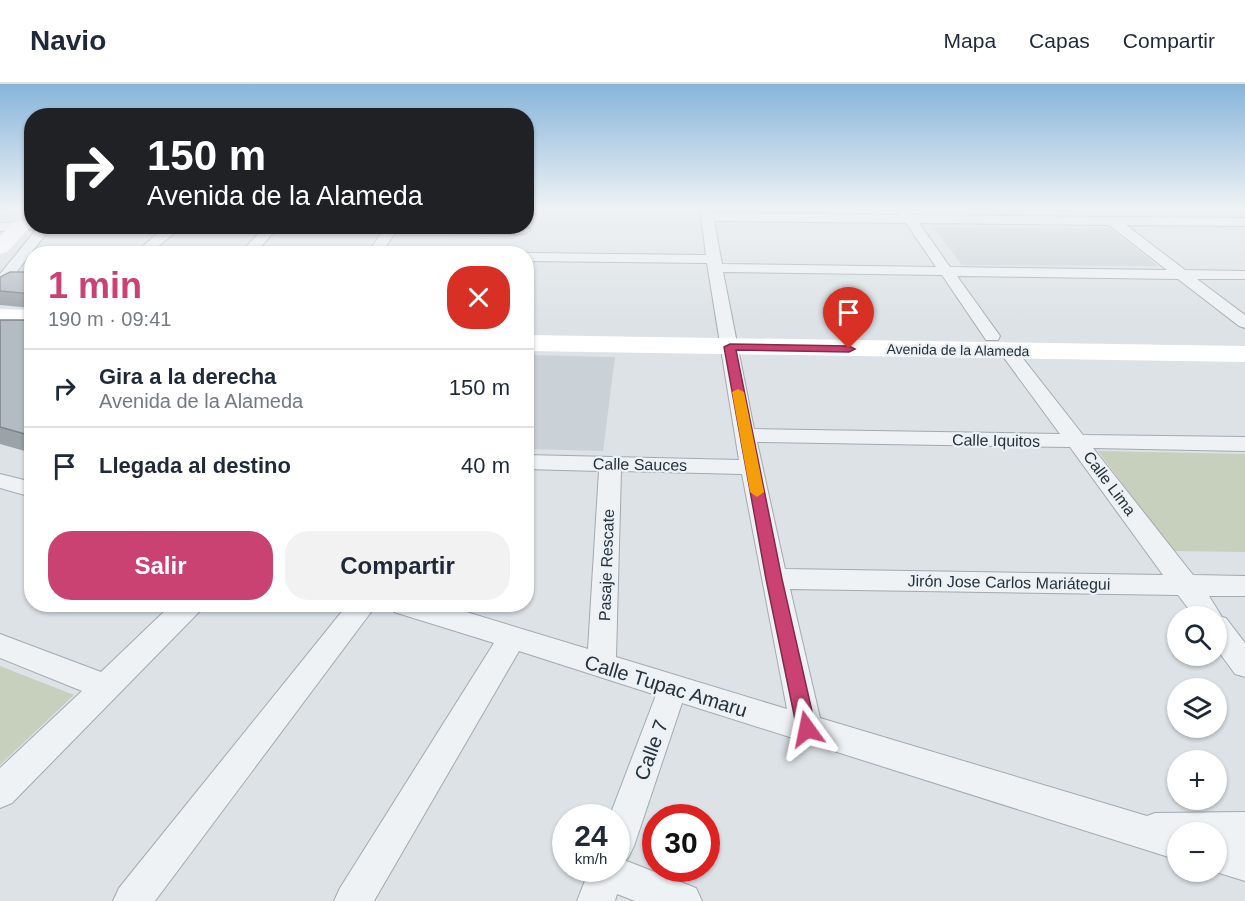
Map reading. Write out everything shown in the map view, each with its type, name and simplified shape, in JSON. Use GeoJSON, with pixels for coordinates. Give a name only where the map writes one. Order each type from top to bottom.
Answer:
{"type":"FeatureCollection","features":[{"type":"Feature","properties":{"kind":"street"},"geometry":{"type":"LineString","coordinates":[[712,247],[774,579],[807,729]]}},
{"type":"Feature","properties":{"kind":"street","name":"Calle Lima"},"geometry":{"type":"LineString","coordinates":[[929,247],[1202,606]]}},
{"type":"Feature","properties":{"kind":"street"},"geometry":{"type":"LineString","coordinates":[[1147,247],[1245,322]]}},
{"type":"Feature","properties":{"kind":"street"},"geometry":{"type":"LineString","coordinates":[[0,284],[24,254]]}},
{"type":"Feature","properties":{"kind":"street"},"geometry":{"type":"LineString","coordinates":[[534,257],[946,271],[1245,275]]}},
{"type":"Feature","properties":{"kind":"street"},"geometry":{"type":"LineString","coordinates":[[0,316],[24,317]]}},
{"type":"Feature","properties":{"kind":"street","name":"Avenida de la Alameda"},"geometry":{"type":"LineString","coordinates":[[534,328],[728,340]]}},
{"type":"Feature","properties":{"kind":"street"},"geometry":{"type":"LineString","coordinates":[[0,330],[24,330]]}},
{"type":"Feature","properties":{"kind":"street","name":"Avenida de la Alameda"},"geometry":{"type":"LineString","coordinates":[[534,343],[728,340],[1000,343],[1245,339]]}},
{"type":"Feature","properties":{"kind":"street","name":"Avenida de la Alameda"},"geometry":{"type":"LineString","coordinates":[[1000,343],[1245,354]]}},
{"type":"Feature","properties":{"kind":"street","name":"Calle Iquitos"},"geometry":{"type":"LineString","coordinates":[[746,435],[1245,444]]}},
{"type":"Feature","properties":{"kind":"street","name":"Calle Sauces"},"geometry":{"type":"LineString","coordinates":[[534,462],[753,467]]}},
{"type":"Feature","properties":{"kind":"street","name":"Pasaje Rescate"},"geometry":{"type":"LineString","coordinates":[[601,666],[610,464]]}},
{"type":"Feature","properties":{"kind":"street"},"geometry":{"type":"LineString","coordinates":[[0,481],[24,488]]}},
{"type":"Feature","properties":{"kind":"street","name":"Jirón Jose Carlos Mariátegui"},"geometry":{"type":"LineString","coordinates":[[774,579],[1245,586]]}},
{"type":"Feature","properties":{"kind":"street"},"geometry":{"type":"LineString","coordinates":[[0,791],[182,612]]}},
{"type":"Feature","properties":{"kind":"street"},"geometry":{"type":"LineString","coordinates":[[132,901],[358,612]]}},
{"type":"Feature","properties":{"kind":"street","name":"Calle Tupac Amaru"},"geometry":{"type":"LineString","coordinates":[[457,613],[512,638],[1167,840]]}},
{"type":"Feature","properties":{"kind":"street"},"geometry":{"type":"LineString","coordinates":[[353,901],[512,638]]}},
{"type":"Feature","properties":{"kind":"street"},"geometry":{"type":"LineString","coordinates":[[1227,641],[1245,665]]}},
{"type":"Feature","properties":{"kind":"street"},"geometry":{"type":"LineString","coordinates":[[0,646],[106,687]]}},
{"type":"Feature","properties":{"kind":"street","name":"Calle 7"},"geometry":{"type":"LineString","coordinates":[[630,808],[673,688]]}},
{"type":"Feature","properties":{"kind":"street","name":"Calle Tupac Amaru"},"geometry":{"type":"LineString","coordinates":[[1136,830],[1245,829]]}},
{"type":"Feature","properties":{"kind":"street"},"geometry":{"type":"LineString","coordinates":[[1227,857],[1245,863]]}},
{"type":"Feature","properties":{"kind":"street"},"geometry":{"type":"LineString","coordinates":[[630,881],[683,901]]}},
{"type":"Feature","properties":{"kind":"shaded area"},"geometry":{"type":"Polygon","coordinates":[[[948,247],[1134,247],[1158,266],[962,265],[948,247]]]}},
{"type":"Feature","properties":{"kind":"shaded area"},"geometry":{"type":"Polygon","coordinates":[[[534,355],[615,357],[603,451],[534,449],[534,355]]]}},
{"type":"Feature","properties":{"kind":"green space"},"geometry":{"type":"Polygon","coordinates":[[[1098,451],[1245,454],[1245,552],[1173,551],[1098,451]]]}},
{"type":"Feature","properties":{"kind":"green space"},"geometry":{"type":"Polygon","coordinates":[[[0,666],[74,695],[0,765],[0,666]]]}},
{"type":"Feature","properties":{"kind":"building"},"geometry":{"type":"Polygon","coordinates":[[[10,272],[24,272],[24,293],[0,291],[0,277],[10,272]]]}},
{"type":"Feature","properties":{"kind":"building"},"geometry":{"type":"Polygon","coordinates":[[[0,320],[24,320],[24,434],[0,427],[0,320]]]}},
{"type":"Feature","properties":{"kind":"slow traffic"},"geometry":{"type":"LineString","coordinates":[[738,392],[757,492]]}},
{"type":"Feature","properties":{"kind":"route"},"geometry":{"type":"LineString","coordinates":[[807,729],[774,579],[730,347],[849,349]]}}]}
